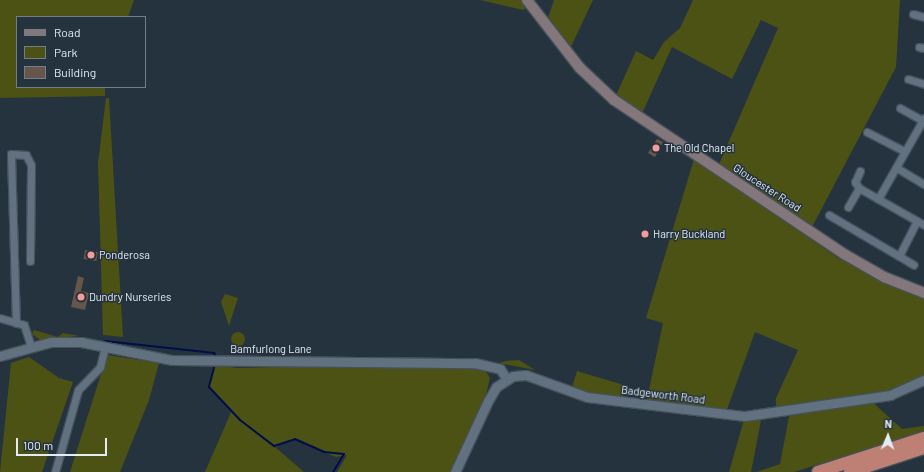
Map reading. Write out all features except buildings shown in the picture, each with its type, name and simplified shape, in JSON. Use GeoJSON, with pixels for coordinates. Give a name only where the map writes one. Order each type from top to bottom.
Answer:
{"type":"FeatureCollection","features":[{"type":"Feature","properties":{"kind":"highway"},"geometry":{"type":"LineString","coordinates":[[818,472],[924,438]]}},
{"type":"Feature","properties":{"kind":"highway"},"geometry":{"type":"LineString","coordinates":[[850,472],[924,448]]}},
{"type":"Feature","properties":{"kind":"main road","name":"Gloucester Road"},"geometry":{"type":"LineString","coordinates":[[527,0],[580,68],[614,100],[844,254],[884,277],[924,293]]}},
{"type":"Feature","properties":{"kind":"street"},"geometry":{"type":"LineString","coordinates":[[913,14],[924,17]]}},
{"type":"Feature","properties":{"kind":"street"},"geometry":{"type":"LineString","coordinates":[[908,79],[924,84]]}},
{"type":"Feature","properties":{"kind":"street"},"geometry":{"type":"LineString","coordinates":[[878,199],[897,168],[904,152],[923,119],[900,108]]}},
{"type":"Feature","properties":{"kind":"street"},"geometry":{"type":"LineString","coordinates":[[867,132],[904,152]]}},
{"type":"Feature","properties":{"kind":"street"},"geometry":{"type":"LineString","coordinates":[[16,323],[12,154],[26,155],[31,165],[30,261]]}},
{"type":"Feature","properties":{"kind":"street"},"geometry":{"type":"LineString","coordinates":[[897,168],[924,184]]}},
{"type":"Feature","properties":{"kind":"street"},"geometry":{"type":"LineString","coordinates":[[860,170],[855,182],[859,188],[924,225]]}},
{"type":"Feature","properties":{"kind":"street"},"geometry":{"type":"LineString","coordinates":[[848,207],[859,188]]}},
{"type":"Feature","properties":{"kind":"street"},"geometry":{"type":"LineString","coordinates":[[829,214],[914,265]]}},
{"type":"Feature","properties":{"kind":"street"},"geometry":{"type":"LineString","coordinates":[[899,256],[917,221]]}},
{"type":"Feature","properties":{"kind":"street"},"geometry":{"type":"LineString","coordinates":[[0,318],[26,327],[31,346]]}},
{"type":"Feature","properties":{"kind":"street","name":"Bamfurlong Lane"},"geometry":{"type":"LineString","coordinates":[[0,356],[31,346],[51,342],[105,346],[172,360],[475,363],[500,369],[507,379]]}},
{"type":"Feature","properties":{"kind":"street"},"geometry":{"type":"LineString","coordinates":[[55,472],[78,390],[100,367],[105,346]]}},
{"type":"Feature","properties":{"kind":"street","name":"Badgeworth Road"},"geometry":{"type":"LineString","coordinates":[[507,379],[526,375],[587,397],[745,416],[890,395],[924,380]]}},
{"type":"Feature","properties":{"kind":"street"},"geometry":{"type":"LineString","coordinates":[[455,472],[488,400],[496,387],[507,379]]}},
{"type":"Feature","properties":{"kind":"green space"},"geometry":{"type":"Polygon","coordinates":[[[0,0],[134,0],[128,16],[16,16],[16,88],[105,88],[105,96],[0,98],[0,0]]]}},
{"type":"Feature","properties":{"kind":"green space"},"geometry":{"type":"Polygon","coordinates":[[[480,0],[523,0],[528,7],[523,10],[480,0]]]}},
{"type":"Feature","properties":{"kind":"green space"},"geometry":{"type":"Polygon","coordinates":[[[554,0],[593,0],[568,53],[546,24],[554,0]]]}},
{"type":"Feature","properties":{"kind":"green space"},"geometry":{"type":"Polygon","coordinates":[[[693,0],[900,0],[896,67],[810,231],[717,169],[778,28],[761,20],[732,79],[672,47],[640,118],[614,100],[636,51],[653,60],[664,42],[680,28],[693,0]]]}},
{"type":"Feature","properties":{"kind":"green space"},"geometry":{"type":"Polygon","coordinates":[[[106,98],[109,98],[123,337],[103,335],[98,163],[106,98]]]}},
{"type":"Feature","properties":{"kind":"green space"},"geometry":{"type":"Polygon","coordinates":[[[694,159],[841,260],[844,254],[924,293],[924,380],[869,399],[902,429],[924,426],[924,431],[794,472],[757,472],[780,464],[790,411],[776,413],[776,398],[798,350],[755,332],[725,415],[646,404],[663,323],[646,318],[694,159]]]}},
{"type":"Feature","properties":{"kind":"green space"},"geometry":{"type":"Polygon","coordinates":[[[225,294],[238,298],[229,326],[221,302],[225,294]]]}},
{"type":"Feature","properties":{"kind":"green space"},"geometry":{"type":"Polygon","coordinates":[[[34,330],[58,337],[63,333],[79,336],[40,340],[32,334],[34,330]]]}},
{"type":"Feature","properties":{"kind":"green space"},"geometry":{"type":"Polygon","coordinates":[[[238,332],[243,334],[245,339],[243,344],[238,346],[233,344],[231,339],[233,334],[238,332]]]}},
{"type":"Feature","properties":{"kind":"green space"},"geometry":{"type":"Polygon","coordinates":[[[107,355],[159,363],[149,400],[120,472],[70,472],[107,355]]]}},
{"type":"Feature","properties":{"kind":"green space"},"geometry":{"type":"Polygon","coordinates":[[[29,357],[59,378],[73,382],[42,472],[0,472],[11,363],[29,357]]]}},
{"type":"Feature","properties":{"kind":"green space"},"geometry":{"type":"Polygon","coordinates":[[[519,360],[535,370],[499,363],[506,361],[519,360]]]}},
{"type":"Feature","properties":{"kind":"green space"},"geometry":{"type":"Polygon","coordinates":[[[381,364],[485,370],[490,378],[485,399],[453,472],[337,472],[347,455],[336,457],[294,439],[275,447],[304,472],[205,472],[232,410],[208,387],[215,365],[237,368],[381,364]]]}},
{"type":"Feature","properties":{"kind":"green space"},"geometry":{"type":"Polygon","coordinates":[[[577,371],[627,386],[622,402],[571,391],[577,371]]]}},
{"type":"Feature","properties":{"kind":"green space"},"geometry":{"type":"Polygon","coordinates":[[[762,415],[751,472],[729,472],[745,416],[762,415]]]}},
{"type":"Feature","properties":{"kind":"waterway"},"geometry":{"type":"LineString","coordinates":[[105,341],[214,353],[216,357]]}},
{"type":"Feature","properties":{"kind":"waterway"},"geometry":{"type":"LineString","coordinates":[[215,364],[209,387],[240,420],[274,446],[295,439],[324,452],[344,454],[333,472]]}},
{"type":"Feature","properties":{"kind":"place","name":"The Old Chapel"},"geometry":{"type":"Point","coordinates":[656,148]}},
{"type":"Feature","properties":{"kind":"place","name":"Harry Buckland"},"geometry":{"type":"Point","coordinates":[645,234]}},
{"type":"Feature","properties":{"kind":"place","name":"Ponderosa"},"geometry":{"type":"Point","coordinates":[91,255]}},
{"type":"Feature","properties":{"kind":"place","name":"Dundry Nurseries"},"geometry":{"type":"Point","coordinates":[81,297]}}]}
